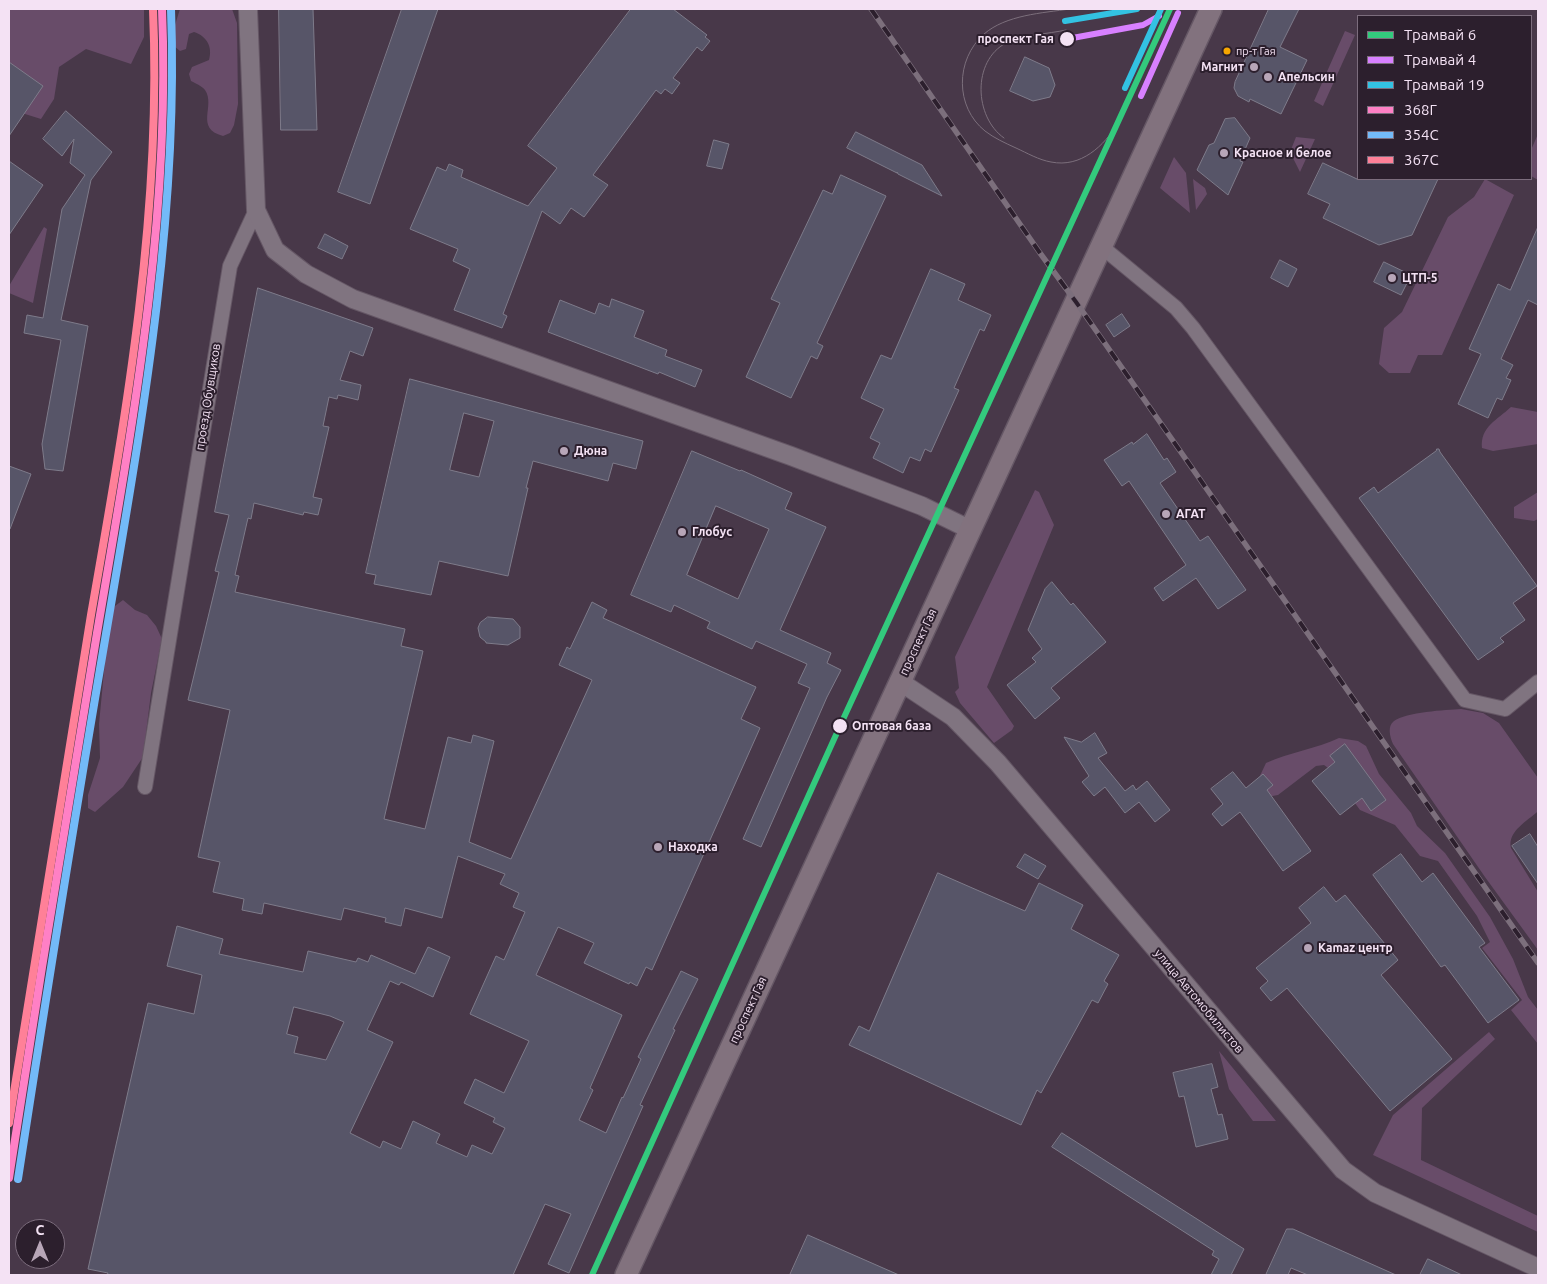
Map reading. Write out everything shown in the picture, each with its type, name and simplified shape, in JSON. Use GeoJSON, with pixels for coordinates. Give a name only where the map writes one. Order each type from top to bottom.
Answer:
{"type":"FeatureCollection","features":[{"type":"Feature","properties":{"kind":"main road","name":"проспект Гая"},"geometry":{"type":"LineString","coordinates":[[626,1275],[1211,9]]}},
{"type":"Feature","properties":{"kind":"street","name":"проезд Обувщиков"},"geometry":{"type":"LineString","coordinates":[[145,787],[230,266],[256,210],[248,9]]}},
{"type":"Feature","properties":{"kind":"street"},"geometry":{"type":"LineString","coordinates":[[256,210],[275,250],[306,274],[353,299],[781,452],[922,506],[971,530]]}},
{"type":"Feature","properties":{"kind":"street"},"geometry":{"type":"LineString","coordinates":[[1102,247],[1176,308],[1193,328],[1465,700],[1505,709],[1538,682]]}},
{"type":"Feature","properties":{"kind":"street","name":"улица Автомобилистов"},"geometry":{"type":"LineString","coordinates":[[899,682],[953,717],[998,763],[1343,1170],[1376,1193],[1538,1268]]}},
{"type":"Feature","properties":{"kind":"shaded area"},"geometry":{"type":"Polygon","coordinates":[[[9,9],[144,9],[144,37],[131,64],[86,49],[59,67],[54,99],[41,119],[9,109],[9,9]]]}},
{"type":"Feature","properties":{"kind":"shaded area"},"geometry":{"type":"Polygon","coordinates":[[[180,9],[232,9],[237,23],[238,104],[234,125],[230,133],[223,136],[210,128],[207,122],[208,96],[204,89],[191,81],[189,74],[192,67],[209,60],[210,50],[208,42],[194,32],[189,34],[186,49],[180,51],[174,46],[175,25],[180,9]]]}},
{"type":"Feature","properties":{"kind":"shaded area"},"geometry":{"type":"Polygon","coordinates":[[[1345,31],[1355,35],[1323,106],[1314,101],[1345,31]]]}},
{"type":"Feature","properties":{"kind":"shaded area"},"geometry":{"type":"Polygon","coordinates":[[[1538,134],[1538,180],[1532,177],[1532,148],[1538,134]]]}},
{"type":"Feature","properties":{"kind":"shaded area"},"geometry":{"type":"Polygon","coordinates":[[[1296,137],[1315,139],[1300,172],[1290,152],[1296,137]]]}},
{"type":"Feature","properties":{"kind":"shaded area"},"geometry":{"type":"Polygon","coordinates":[[[1174,157],[1186,173],[1190,213],[1160,188],[1174,157]]]}},
{"type":"Feature","properties":{"kind":"shaded area"},"geometry":{"type":"Polygon","coordinates":[[[1193,179],[1205,188],[1207,194],[1196,210],[1193,179]]]}},
{"type":"Feature","properties":{"kind":"shaded area"},"geometry":{"type":"Polygon","coordinates":[[[1484,180],[1514,195],[1442,355],[1418,355],[1410,373],[1389,373],[1379,364],[1384,328],[1402,312],[1448,217],[1474,197],[1484,180]]]}},
{"type":"Feature","properties":{"kind":"shaded area"},"geometry":{"type":"Polygon","coordinates":[[[44,227],[47,229],[33,303],[9,293],[9,286],[44,227]]]}},
{"type":"Feature","properties":{"kind":"shaded area"},"geometry":{"type":"Polygon","coordinates":[[[1511,407],[1538,412],[1538,444],[1493,451],[1482,448],[1484,435],[1490,424],[1511,407]]]}},
{"type":"Feature","properties":{"kind":"shaded area"},"geometry":{"type":"Polygon","coordinates":[[[1035,490],[1039,492],[1054,525],[987,687],[1014,726],[1012,730],[994,743],[960,703],[955,692],[959,688],[955,657],[1035,490]]]}},
{"type":"Feature","properties":{"kind":"shaded area"},"geometry":{"type":"Polygon","coordinates":[[[1538,492],[1538,519],[1534,521],[1514,518],[1514,507],[1538,492]]]}},
{"type":"Feature","properties":{"kind":"shaded area"},"geometry":{"type":"Polygon","coordinates":[[[123,600],[135,610],[147,615],[156,626],[162,639],[151,693],[143,757],[123,787],[95,812],[88,808],[88,795],[100,758],[99,724],[105,661],[102,632],[115,606],[123,600]]]}},
{"type":"Feature","properties":{"kind":"shaded area"},"geometry":{"type":"Polygon","coordinates":[[[1461,709],[1483,713],[1499,723],[1538,778],[1538,811],[1515,831],[1512,836],[1511,848],[1538,892],[1538,950],[1485,877],[1393,744],[1391,738],[1390,726],[1392,723],[1407,715],[1461,709]]]}},
{"type":"Feature","properties":{"kind":"shaded area"},"geometry":{"type":"Polygon","coordinates":[[[1339,738],[1358,741],[1366,746],[1379,774],[1411,813],[1417,826],[1445,853],[1490,917],[1513,959],[1528,997],[1538,1010],[1538,1044],[1511,1010],[1522,1000],[1482,948],[1490,942],[1477,916],[1438,861],[1420,856],[1395,825],[1360,810],[1331,770],[1324,765],[1316,766],[1278,795],[1267,797],[1258,780],[1266,763],[1339,738]]]}},
{"type":"Feature","properties":{"kind":"shaded area"},"geometry":{"type":"Polygon","coordinates":[[[1489,1032],[1495,1039],[1422,1108],[1421,1160],[1538,1216],[1538,1232],[1373,1155],[1393,1115],[1489,1032]]]}},
{"type":"Feature","properties":{"kind":"shaded area"},"geometry":{"type":"Polygon","coordinates":[[[1219,1051],[1276,1121],[1253,1121],[1229,1089],[1219,1051]]]}},
{"type":"Feature","properties":{"kind":"building"},"geometry":{"type":"Polygon","coordinates":[[[279,9],[313,9],[317,130],[281,130],[279,9]]]}},
{"type":"Feature","properties":{"kind":"building"},"geometry":{"type":"Polygon","coordinates":[[[402,9],[438,9],[370,204],[338,192],[402,9]]]}},
{"type":"Feature","properties":{"kind":"building"},"geometry":{"type":"Polygon","coordinates":[[[631,9],[673,9],[707,35],[705,37],[710,41],[702,51],[697,47],[673,78],[680,83],[672,94],[665,89],[661,94],[656,90],[593,175],[608,185],[584,217],[571,208],[560,224],[542,211],[503,314],[507,316],[502,328],[454,310],[470,269],[453,261],[458,249],[410,229],[437,167],[446,171],[449,164],[463,170],[461,177],[528,206],[557,168],[528,146],[631,9]]]}},
{"type":"Feature","properties":{"kind":"building","name":"Апельсин"},"geometry":{"type":"Polygon","coordinates":[[[1269,9],[1299,9],[1280,47],[1307,60],[1281,114],[1250,99],[1249,102],[1238,96],[1234,88],[1235,82],[1269,9]]]}},
{"type":"Feature","properties":{"kind":"building"},"geometry":{"type":"Polygon","coordinates":[[[1025,57],[1049,68],[1055,85],[1050,97],[1033,101],[1010,91],[1025,57]]]}},
{"type":"Feature","properties":{"kind":"building"},"geometry":{"type":"Polygon","coordinates":[[[9,62],[43,86],[9,136],[9,62]]]}},
{"type":"Feature","properties":{"kind":"building"},"geometry":{"type":"Polygon","coordinates":[[[66,111],[112,152],[91,180],[61,320],[88,326],[63,471],[45,469],[42,444],[61,340],[24,333],[27,315],[43,318],[62,209],[85,175],[70,163],[74,139],[62,156],[43,139],[66,111]]]}},
{"type":"Feature","properties":{"kind":"building","name":"Красное и белое"},"geometry":{"type":"Polygon","coordinates":[[[1235,118],[1250,138],[1240,161],[1243,162],[1228,195],[1197,170],[1209,145],[1214,143],[1225,119],[1235,118]]]}},
{"type":"Feature","properties":{"kind":"building"},"geometry":{"type":"Polygon","coordinates":[[[856,132],[922,165],[942,196],[847,148],[856,132]]]}},
{"type":"Feature","properties":{"kind":"building"},"geometry":{"type":"Polygon","coordinates":[[[714,140],[729,144],[722,169],[707,166],[714,140]]]}},
{"type":"Feature","properties":{"kind":"building"},"geometry":{"type":"Polygon","coordinates":[[[9,161],[43,185],[9,235],[9,161]]]}},
{"type":"Feature","properties":{"kind":"building"},"geometry":{"type":"Polygon","coordinates":[[[1323,163],[1357,180],[1438,180],[1412,235],[1379,245],[1323,218],[1330,204],[1308,194],[1323,163]]]}},
{"type":"Feature","properties":{"kind":"building"},"geometry":{"type":"Polygon","coordinates":[[[841,175],[886,196],[817,343],[823,346],[817,359],[811,356],[791,398],[746,377],[780,303],[771,299],[823,190],[832,194],[841,175]]]}},
{"type":"Feature","properties":{"kind":"building"},"geometry":{"type":"Polygon","coordinates":[[[1538,227],[1538,305],[1528,300],[1501,359],[1513,365],[1506,378],[1511,380],[1502,400],[1497,398],[1488,418],[1458,404],[1481,354],[1469,349],[1498,284],[1510,290],[1538,227]]]}},
{"type":"Feature","properties":{"kind":"building"},"geometry":{"type":"Polygon","coordinates":[[[325,234],[348,246],[342,259],[318,248],[325,234]]]}},
{"type":"Feature","properties":{"kind":"building"},"geometry":{"type":"Polygon","coordinates":[[[1280,260],[1297,269],[1288,287],[1271,278],[1280,260]]]}},
{"type":"Feature","properties":{"kind":"building","name":"ЦТП-5"},"geometry":{"type":"Polygon","coordinates":[[[1384,262],[1411,275],[1401,295],[1374,282],[1384,262]]]}},
{"type":"Feature","properties":{"kind":"building"},"geometry":{"type":"Polygon","coordinates":[[[931,269],[965,284],[958,300],[991,315],[984,331],[980,329],[954,388],[959,390],[931,452],[925,449],[920,461],[910,457],[903,473],[873,458],[880,443],[870,438],[884,409],[861,398],[881,355],[891,359],[931,269]]]}},
{"type":"Feature","properties":{"kind":"building"},"geometry":{"type":"Polygon","coordinates":[[[258,288],[373,328],[363,356],[350,351],[340,380],[361,385],[358,400],[338,395],[337,399],[329,397],[323,426],[329,427],[313,497],[322,499],[318,515],[304,512],[303,515],[254,503],[251,519],[248,518],[235,575],[239,576],[235,592],[405,629],[401,646],[423,651],[384,819],[425,829],[448,737],[471,743],[473,735],[494,741],[469,842],[511,859],[592,680],[559,665],[567,647],[570,649],[592,602],[607,610],[603,618],[756,687],[741,719],[760,728],[652,970],[646,967],[637,986],[630,982],[629,984],[584,963],[594,943],[558,927],[536,975],[622,1015],[590,1088],[593,1090],[579,1120],[606,1133],[641,1059],[638,1057],[681,971],[698,979],[673,1029],[675,1030],[640,1105],[643,1106],[569,1273],[548,1264],[571,1214],[545,1204],[513,1275],[107,1275],[108,1273],[88,1269],[148,1003],[194,1014],[202,975],[167,966],[177,926],[223,939],[219,954],[303,972],[308,951],[356,962],[358,958],[368,962],[371,955],[415,974],[428,947],[450,957],[433,997],[401,982],[399,985],[390,981],[367,1030],[393,1042],[350,1133],[380,1148],[383,1141],[401,1149],[413,1121],[440,1134],[436,1143],[467,1157],[472,1145],[492,1154],[505,1128],[493,1122],[495,1118],[464,1103],[475,1079],[504,1093],[529,1041],[470,1014],[496,956],[504,960],[525,912],[513,907],[519,893],[500,884],[505,874],[458,856],[442,918],[405,908],[401,926],[385,922],[386,918],[344,908],[341,920],[264,903],[262,914],[242,910],[244,899],[213,892],[220,862],[198,857],[230,710],[188,700],[219,572],[215,571],[229,515],[215,512],[258,288]],[[294,1007],[287,1034],[298,1037],[294,1053],[326,1060],[344,1022],[330,1016],[294,1007]]]}},
{"type":"Feature","properties":{"kind":"building"},"geometry":{"type":"Polygon","coordinates":[[[612,299],[644,311],[634,337],[667,350],[665,356],[702,370],[695,387],[548,332],[560,300],[595,314],[599,303],[609,307],[612,299]]]}},
{"type":"Feature","properties":{"kind":"building"},"geometry":{"type":"Polygon","coordinates":[[[1122,314],[1130,326],[1114,337],[1106,325],[1122,314]]]}},
{"type":"Feature","properties":{"kind":"building"},"geometry":{"type":"Polygon","coordinates":[[[410,379],[643,441],[636,469],[613,463],[608,481],[533,461],[508,576],[439,561],[431,595],[374,584],[376,575],[366,573],[410,379]],[[464,413],[450,470],[479,477],[494,421],[464,413]]]}},
{"type":"Feature","properties":{"kind":"building"},"geometry":{"type":"Polygon","coordinates":[[[1147,434],[1164,460],[1167,458],[1176,472],[1160,483],[1200,541],[1208,536],[1246,590],[1218,609],[1196,578],[1163,601],[1154,588],[1186,565],[1129,481],[1122,486],[1104,460],[1147,434]]]}},
{"type":"Feature","properties":{"kind":"building"},"geometry":{"type":"Polygon","coordinates":[[[1439,449],[1537,586],[1513,603],[1525,620],[1500,638],[1504,642],[1478,660],[1359,498],[1374,487],[1378,493],[1439,449]]]}},
{"type":"Feature","properties":{"kind":"building"},"geometry":{"type":"Polygon","coordinates":[[[692,451],[792,493],[785,509],[826,527],[780,630],[831,653],[827,663],[841,670],[827,697],[761,847],[743,839],[810,688],[798,683],[807,664],[756,641],[752,649],[707,628],[710,622],[674,605],[671,612],[631,595],[692,451]],[[716,506],[687,575],[738,599],[769,529],[716,506]]]}},
{"type":"Feature","properties":{"kind":"building"},"geometry":{"type":"Polygon","coordinates":[[[9,466],[31,474],[10,529],[9,529],[9,466]]]}},
{"type":"Feature","properties":{"kind":"building"},"geometry":{"type":"Polygon","coordinates":[[[1052,582],[1071,605],[1073,603],[1106,642],[1051,688],[1060,698],[1035,719],[1007,685],[1036,662],[1032,658],[1042,649],[1028,630],[1045,589],[1052,582]]]}},
{"type":"Feature","properties":{"kind":"building"},"geometry":{"type":"Polygon","coordinates":[[[488,617],[513,619],[520,627],[520,638],[508,645],[486,643],[480,637],[478,628],[480,623],[488,617]]]}},
{"type":"Feature","properties":{"kind":"building"},"geometry":{"type":"Polygon","coordinates":[[[1095,733],[1107,753],[1098,758],[1125,791],[1133,785],[1136,790],[1147,781],[1170,810],[1155,822],[1139,802],[1125,813],[1105,787],[1094,796],[1082,782],[1089,776],[1064,737],[1081,742],[1095,733]]]}},
{"type":"Feature","properties":{"kind":"building"},"geometry":{"type":"Polygon","coordinates":[[[1345,744],[1386,800],[1371,811],[1362,798],[1340,815],[1312,781],[1335,762],[1330,756],[1345,744]]]}},
{"type":"Feature","properties":{"kind":"building"},"geometry":{"type":"Polygon","coordinates":[[[1233,772],[1246,788],[1263,774],[1273,785],[1267,790],[1311,851],[1283,871],[1240,812],[1222,826],[1212,814],[1223,804],[1211,789],[1233,772]]]}},
{"type":"Feature","properties":{"kind":"building"},"geometry":{"type":"Polygon","coordinates":[[[1530,834],[1538,847],[1538,884],[1512,846],[1530,834]]]}},
{"type":"Feature","properties":{"kind":"building"},"geometry":{"type":"Polygon","coordinates":[[[1025,854],[1046,866],[1038,879],[1017,867],[1025,854]]]}},
{"type":"Feature","properties":{"kind":"building"},"geometry":{"type":"Polygon","coordinates":[[[1401,854],[1422,882],[1433,873],[1485,943],[1479,947],[1519,1000],[1488,1023],[1445,965],[1441,967],[1373,875],[1401,854]]]}},
{"type":"Feature","properties":{"kind":"building"},"geometry":{"type":"Polygon","coordinates":[[[938,873],[1025,911],[1039,883],[1083,905],[1071,929],[1119,955],[1104,981],[1108,984],[1098,1003],[1092,1000],[1041,1093],[1037,1090],[1021,1125],[849,1045],[859,1026],[869,1031],[938,873]]]}},
{"type":"Feature","properties":{"kind":"building"},"geometry":{"type":"Polygon","coordinates":[[[1324,887],[1336,902],[1345,895],[1398,960],[1381,975],[1452,1059],[1390,1111],[1287,988],[1271,1001],[1260,988],[1268,981],[1256,968],[1311,923],[1299,908],[1324,887]]]}},
{"type":"Feature","properties":{"kind":"building"},"geometry":{"type":"Polygon","coordinates":[[[1212,1064],[1218,1087],[1211,1089],[1218,1115],[1222,1114],[1228,1139],[1196,1147],[1184,1096],[1179,1097],[1173,1073],[1212,1064]]]}},
{"type":"Feature","properties":{"kind":"building"},"geometry":{"type":"Polygon","coordinates":[[[1062,1133],[1244,1249],[1231,1275],[1211,1275],[1219,1259],[1212,1255],[1214,1251],[1052,1147],[1062,1133]]]}},
{"type":"Feature","properties":{"kind":"building"},"geometry":{"type":"Polygon","coordinates":[[[1287,1229],[1293,1229],[1396,1275],[1308,1275],[1291,1268],[1288,1275],[1266,1275],[1287,1229]]]}},
{"type":"Feature","properties":{"kind":"building"},"geometry":{"type":"Polygon","coordinates":[[[808,1235],[899,1275],[790,1275],[808,1235]]]}},
{"type":"Feature","properties":{"kind":"building"},"geometry":{"type":"Polygon","coordinates":[[[1428,1259],[1462,1275],[1420,1275],[1428,1259]]]}},
{"type":"Feature","properties":{"kind":"tram line"},"geometry":{"type":"LineString","coordinates":[[1070,9],[1013,19],[984,34],[974,45],[964,70],[962,83],[968,109],[975,121],[992,136],[1042,160],[1051,162],[1072,162],[1082,158],[1099,147],[1118,123]]}},
{"type":"Feature","properties":{"kind":"tram line","name":"19"},"geometry":{"type":"LineString","coordinates":[[1065,21],[1137,9]]}},
{"type":"Feature","properties":{"kind":"tram line","name":"19"},"geometry":{"type":"LineString","coordinates":[[1125,88],[1161,9]]}},
{"type":"Feature","properties":{"kind":"tram line","name":"6"},"geometry":{"type":"LineString","coordinates":[[592,1275],[840,726],[1170,9]]}},
{"type":"Feature","properties":{"kind":"tram line","name":"4"},"geometry":{"type":"LineString","coordinates":[[1141,96],[1178,13]]}},
{"type":"Feature","properties":{"kind":"tram line","name":"4"},"geometry":{"type":"LineString","coordinates":[[1067,39],[1143,25],[1159,16]]}},
{"type":"Feature","properties":{"kind":"tram line"},"geometry":{"type":"LineString","coordinates":[[1004,138],[994,129],[982,103],[981,89],[987,62],[995,51],[1012,40],[1066,30]]}},
{"type":"Feature","properties":{"kind":"railway"},"geometry":{"type":"LineString","coordinates":[[871,9],[1538,963]]}},
{"type":"Feature","properties":{"kind":"transit line","name":"367С"},"geometry":{"type":"LineString","coordinates":[[9,1123],[117,465],[138,314],[147,238],[152,162],[153,9]]}},
{"type":"Feature","properties":{"kind":"transit line","name":"368Г"},"geometry":{"type":"LineString","coordinates":[[9,1178],[63,837],[123,478],[146,322],[161,166],[163,88],[162,9]]}},
{"type":"Feature","properties":{"kind":"transit line","name":"354С"},"geometry":{"type":"LineString","coordinates":[[18,1179],[72,838],[132,479],[155,323],[169,166],[172,88],[171,9]]}},
{"type":"Feature","properties":{"kind":"place","name":"проспект Гая"},"geometry":{"type":"Point","coordinates":[1067,39]}},
{"type":"Feature","properties":{"kind":"place","name":"пр-т Гая"},"geometry":{"type":"Point","coordinates":[1227,51]}},
{"type":"Feature","properties":{"kind":"place","name":"Магнит"},"geometry":{"type":"Point","coordinates":[1254,67]}},
{"type":"Feature","properties":{"kind":"place","name":"Апельсин"},"geometry":{"type":"Point","coordinates":[1268,77]}},
{"type":"Feature","properties":{"kind":"place","name":"Красное и белое"},"geometry":{"type":"Point","coordinates":[1224,153]}},
{"type":"Feature","properties":{"kind":"place","name":"ЦТП-5"},"geometry":{"type":"Point","coordinates":[1392,278]}},
{"type":"Feature","properties":{"kind":"place","name":"Дюна"},"geometry":{"type":"Point","coordinates":[564,451]}},
{"type":"Feature","properties":{"kind":"place","name":"АГАТ"},"geometry":{"type":"Point","coordinates":[1166,514]}},
{"type":"Feature","properties":{"kind":"place","name":"Глобус"},"geometry":{"type":"Point","coordinates":[682,532]}},
{"type":"Feature","properties":{"kind":"place","name":"Оптовая база"},"geometry":{"type":"Point","coordinates":[840,726]}},
{"type":"Feature","properties":{"kind":"place","name":"Находка"},"geometry":{"type":"Point","coordinates":[658,847]}},
{"type":"Feature","properties":{"kind":"place","name":"Kamaz центр"},"geometry":{"type":"Point","coordinates":[1308,948]}}]}
